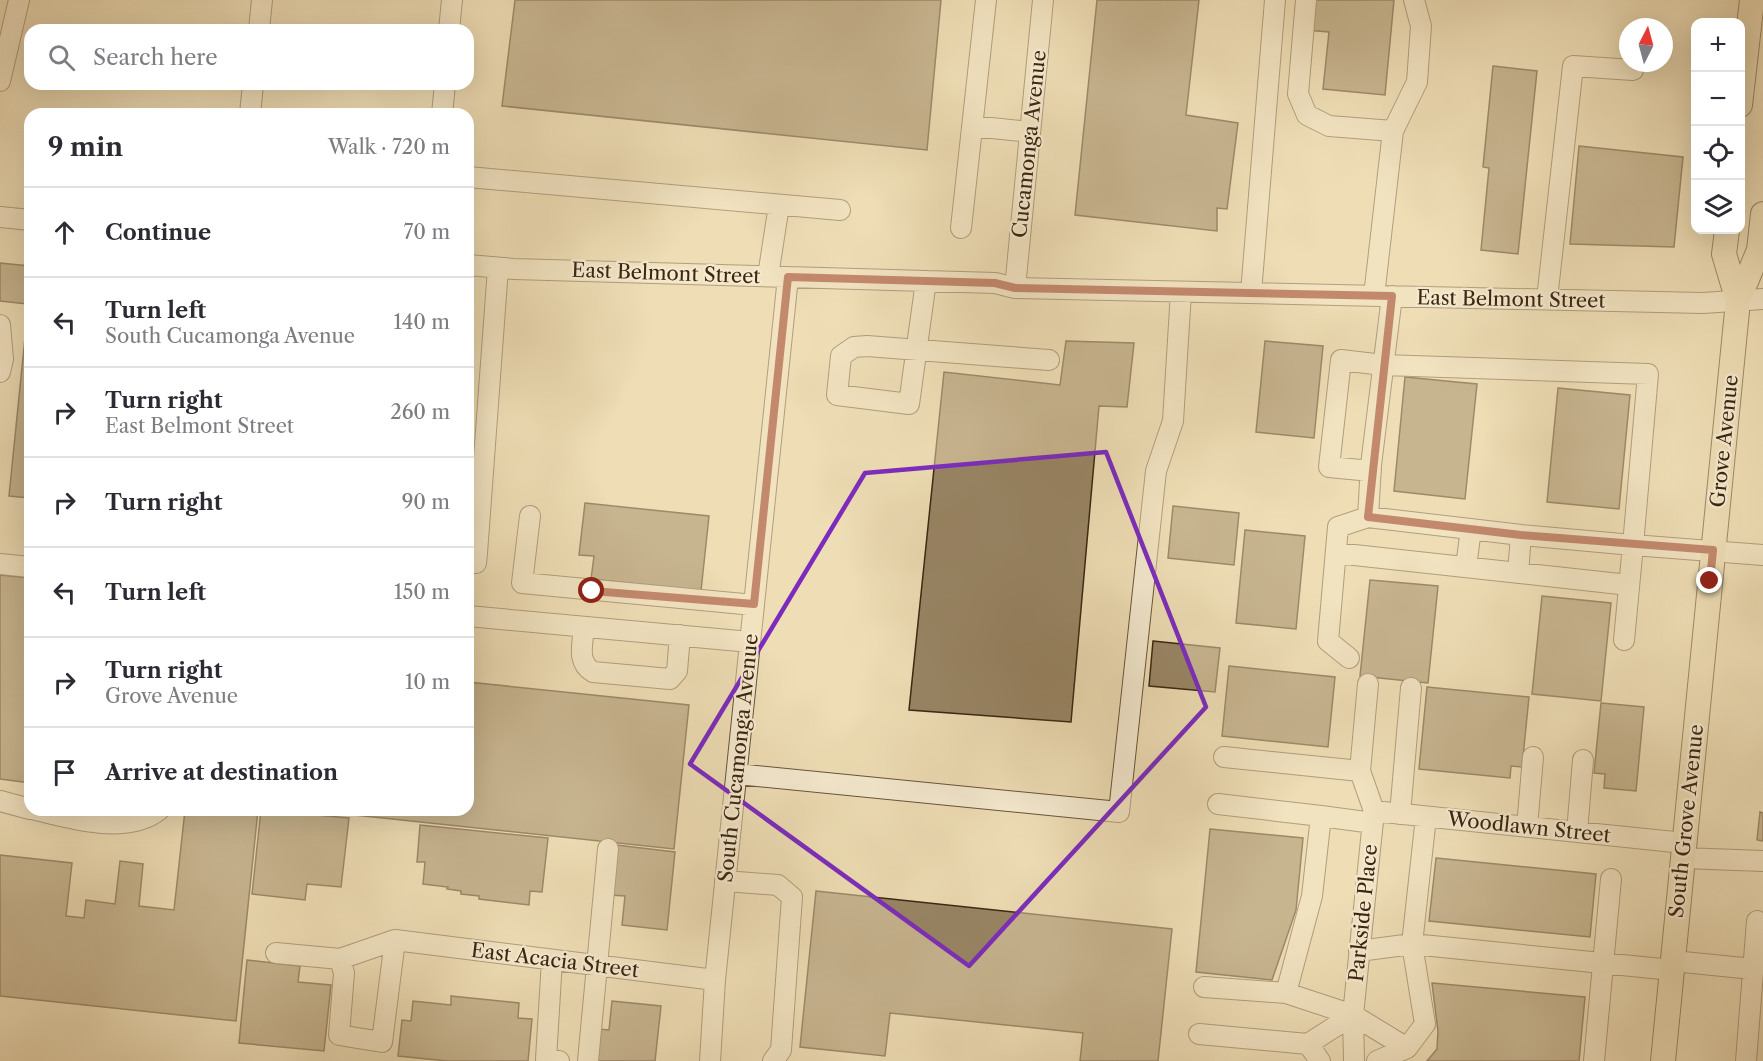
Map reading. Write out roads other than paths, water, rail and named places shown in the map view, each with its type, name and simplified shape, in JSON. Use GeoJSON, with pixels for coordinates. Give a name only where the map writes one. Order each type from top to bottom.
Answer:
{"type":"FeatureCollection","features":[{"type":"Feature","properties":{"kind":"main road"},"geometry":{"type":"LineString","coordinates":[[1744,72],[1752,0]]}},
{"type":"Feature","properties":{"kind":"main road","name":"Grove Avenue"},"geometry":{"type":"LineString","coordinates":[[1710,581],[1738,301],[1759,250],[1763,214]]}},
{"type":"Feature","properties":{"kind":"main road","name":"Grove Avenue"},"geometry":{"type":"LineString","coordinates":[[1726,234],[1724,254],[1738,301]]}},
{"type":"Feature","properties":{"kind":"main road","name":"South Grove Avenue"},"geometry":{"type":"LineString","coordinates":[[1663,1061],[1710,581]]}},
{"type":"Feature","properties":{"kind":"street"},"geometry":{"type":"LineString","coordinates":[[0,81],[19,0]]}},
{"type":"Feature","properties":{"kind":"street"},"geometry":{"type":"LineString","coordinates":[[260,24],[262,0]]}},
{"type":"Feature","properties":{"kind":"street"},"geometry":{"type":"LineString","coordinates":[[450,24],[452,0]]}},
{"type":"Feature","properties":{"kind":"street"},"geometry":{"type":"LineString","coordinates":[[961,228],[986,0]]}},
{"type":"Feature","properties":{"kind":"street","name":"Cucamonga Avenue"},"geometry":{"type":"LineString","coordinates":[[1015,288],[1043,0]]}},
{"type":"Feature","properties":{"kind":"street"},"geometry":{"type":"LineString","coordinates":[[1251,293],[1275,0]]}},
{"type":"Feature","properties":{"kind":"street"},"geometry":{"type":"LineString","coordinates":[[1306,0],[1298,94],[1307,114],[1329,126],[1393,131]]}},
{"type":"Feature","properties":{"kind":"street"},"geometry":{"type":"LineString","coordinates":[[1368,517],[1383,365],[1383,296],[1393,131],[1417,82],[1421,26],[1414,0]]}},
{"type":"Feature","properties":{"kind":"street"},"geometry":{"type":"LineString","coordinates":[[1547,299],[1573,66],[1619,69]]}},
{"type":"Feature","properties":{"kind":"street"},"geometry":{"type":"LineString","coordinates":[[251,108],[252,90]]}},
{"type":"Feature","properties":{"kind":"street"},"geometry":{"type":"LineString","coordinates":[[443,108],[444,90]]}},
{"type":"Feature","properties":{"kind":"street"},"geometry":{"type":"LineString","coordinates":[[972,126],[1030,132]]}},
{"type":"Feature","properties":{"kind":"street"},"geometry":{"type":"LineString","coordinates":[[474,178],[840,210]]}},
{"type":"Feature","properties":{"kind":"street"},"geometry":{"type":"LineString","coordinates":[[768,276],[779,205]]}},
{"type":"Feature","properties":{"kind":"street"},"geometry":{"type":"LineString","coordinates":[[0,217],[24,219]]}},
{"type":"Feature","properties":{"kind":"street","name":"East Belmont Street"},"geometry":{"type":"LineString","coordinates":[[474,266],[995,283],[1015,288],[1547,299],[1738,301],[1763,299]]}},
{"type":"Feature","properties":{"kind":"street"},"geometry":{"type":"LineString","coordinates":[[474,563],[476,563],[477,553],[498,268]]}},
{"type":"Feature","properties":{"kind":"street","name":"South Cucamonga Avenue"},"geometry":{"type":"LineString","coordinates":[[710,1061],[715,980],[788,277]]}},
{"type":"Feature","properties":{"kind":"street"},"geometry":{"type":"LineString","coordinates":[[926,281],[917,348],[909,404],[837,395],[842,356],[854,347],[917,348],[1049,360]]}},
{"type":"Feature","properties":{"kind":"street"},"geometry":{"type":"LineString","coordinates":[[737,774],[1119,812],[1156,471],[1173,421],[1181,292]]}},
{"type":"Feature","properties":{"kind":"street"},"geometry":{"type":"LineString","coordinates":[[0,325],[3,359],[0,372]]}},
{"type":"Feature","properties":{"kind":"street"},"geometry":{"type":"LineString","coordinates":[[1371,471],[1329,467],[1341,360],[1383,365],[1648,374],[1624,640]]}},
{"type":"Feature","properties":{"kind":"street"},"geometry":{"type":"LineString","coordinates":[[530,516],[522,583],[754,604]]}},
{"type":"Feature","properties":{"kind":"street"},"geometry":{"type":"LineString","coordinates":[[1349,658],[1328,641],[1338,527],[1368,517],[1521,535],[1763,555]]}},
{"type":"Feature","properties":{"kind":"street"},"geometry":{"type":"LineString","coordinates":[[1466,567],[1471,529]]}},
{"type":"Feature","properties":{"kind":"street"},"geometry":{"type":"LineString","coordinates":[[1518,573],[1521,535]]}},
{"type":"Feature","properties":{"kind":"street"},"geometry":{"type":"LineString","coordinates":[[1336,553],[1629,585]]}},
{"type":"Feature","properties":{"kind":"street"},"geometry":{"type":"LineString","coordinates":[[0,564],[24,566]]}},
{"type":"Feature","properties":{"kind":"street"},"geometry":{"type":"LineString","coordinates":[[474,617],[750,642]]}},
{"type":"Feature","properties":{"kind":"street"},"geometry":{"type":"LineString","coordinates":[[584,627],[581,659],[586,668],[592,672],[670,679],[677,671],[680,635]]}},
{"type":"Feature","properties":{"kind":"street"},"geometry":{"type":"LineString","coordinates":[[1368,684],[1360,771],[1373,817]]}},
{"type":"Feature","properties":{"kind":"street"},"geometry":{"type":"LineString","coordinates":[[1400,814],[1411,688]]}},
{"type":"Feature","properties":{"kind":"street"},"geometry":{"type":"LineString","coordinates":[[1224,757],[1360,771]]}},
{"type":"Feature","properties":{"kind":"street"},"geometry":{"type":"LineString","coordinates":[[1527,827],[1533,757]]}},
{"type":"Feature","properties":{"kind":"street"},"geometry":{"type":"LineString","coordinates":[[1577,832],[1583,760]]}},
{"type":"Feature","properties":{"kind":"street"},"geometry":{"type":"LineString","coordinates":[[0,801],[24,807]]}},
{"type":"Feature","properties":{"kind":"street","name":"Woodlawn Street"},"geometry":{"type":"LineString","coordinates":[[1218,804],[1321,816],[1373,817],[1400,814],[1577,832],[1763,861]]}},
{"type":"Feature","properties":{"kind":"street"},"geometry":{"type":"LineString","coordinates":[[60,816],[114,823],[146,819],[150,816]]}},
{"type":"Feature","properties":{"kind":"street"},"geometry":{"type":"LineString","coordinates":[[1286,993],[1312,896],[1321,816]]}},
{"type":"Feature","properties":{"kind":"street","name":"Parkside Place"},"geometry":{"type":"LineString","coordinates":[[1354,1061],[1353,1015],[1373,817]]}},
{"type":"Feature","properties":{"kind":"street"},"geometry":{"type":"LineString","coordinates":[[1377,1061],[1407,1048],[1425,1024],[1412,944],[1426,817]]}},
{"type":"Feature","properties":{"kind":"street"},"geometry":{"type":"LineString","coordinates":[[588,1061],[608,849]]}},
{"type":"Feature","properties":{"kind":"street"},"geometry":{"type":"LineString","coordinates":[[1594,1061],[1611,879]]}},
{"type":"Feature","properties":{"kind":"street"},"geometry":{"type":"LineString","coordinates":[[725,881],[778,885],[792,897],[780,1050],[773,1061]]}},
{"type":"Feature","properties":{"kind":"street"},"geometry":{"type":"LineString","coordinates":[[1746,1061],[1757,921]]}},
{"type":"Feature","properties":{"kind":"street"},"geometry":{"type":"LineString","coordinates":[[276,953],[340,959],[395,940],[382,1042],[339,1035],[344,973],[340,959]]}},
{"type":"Feature","properties":{"kind":"street","name":"East Acacia Street"},"geometry":{"type":"LineString","coordinates":[[395,940],[715,980]]}},
{"type":"Feature","properties":{"kind":"street"},"geometry":{"type":"LineString","coordinates":[[1359,951],[1412,944],[1603,963],[1753,969]]}},
{"type":"Feature","properties":{"kind":"street"},"geometry":{"type":"LineString","coordinates":[[552,960],[546,1059],[559,1061]]}},
{"type":"Feature","properties":{"kind":"street"},"geometry":{"type":"LineString","coordinates":[[1204,987],[1286,993],[1353,1015],[1407,1048]]}},
{"type":"Feature","properties":{"kind":"street"},"geometry":{"type":"LineString","coordinates":[[1199,1034],[1308,1044],[1353,1015]]}},
{"type":"Feature","properties":{"kind":"street"},"geometry":{"type":"LineString","coordinates":[[1308,1044],[1320,1061]]}}]}
